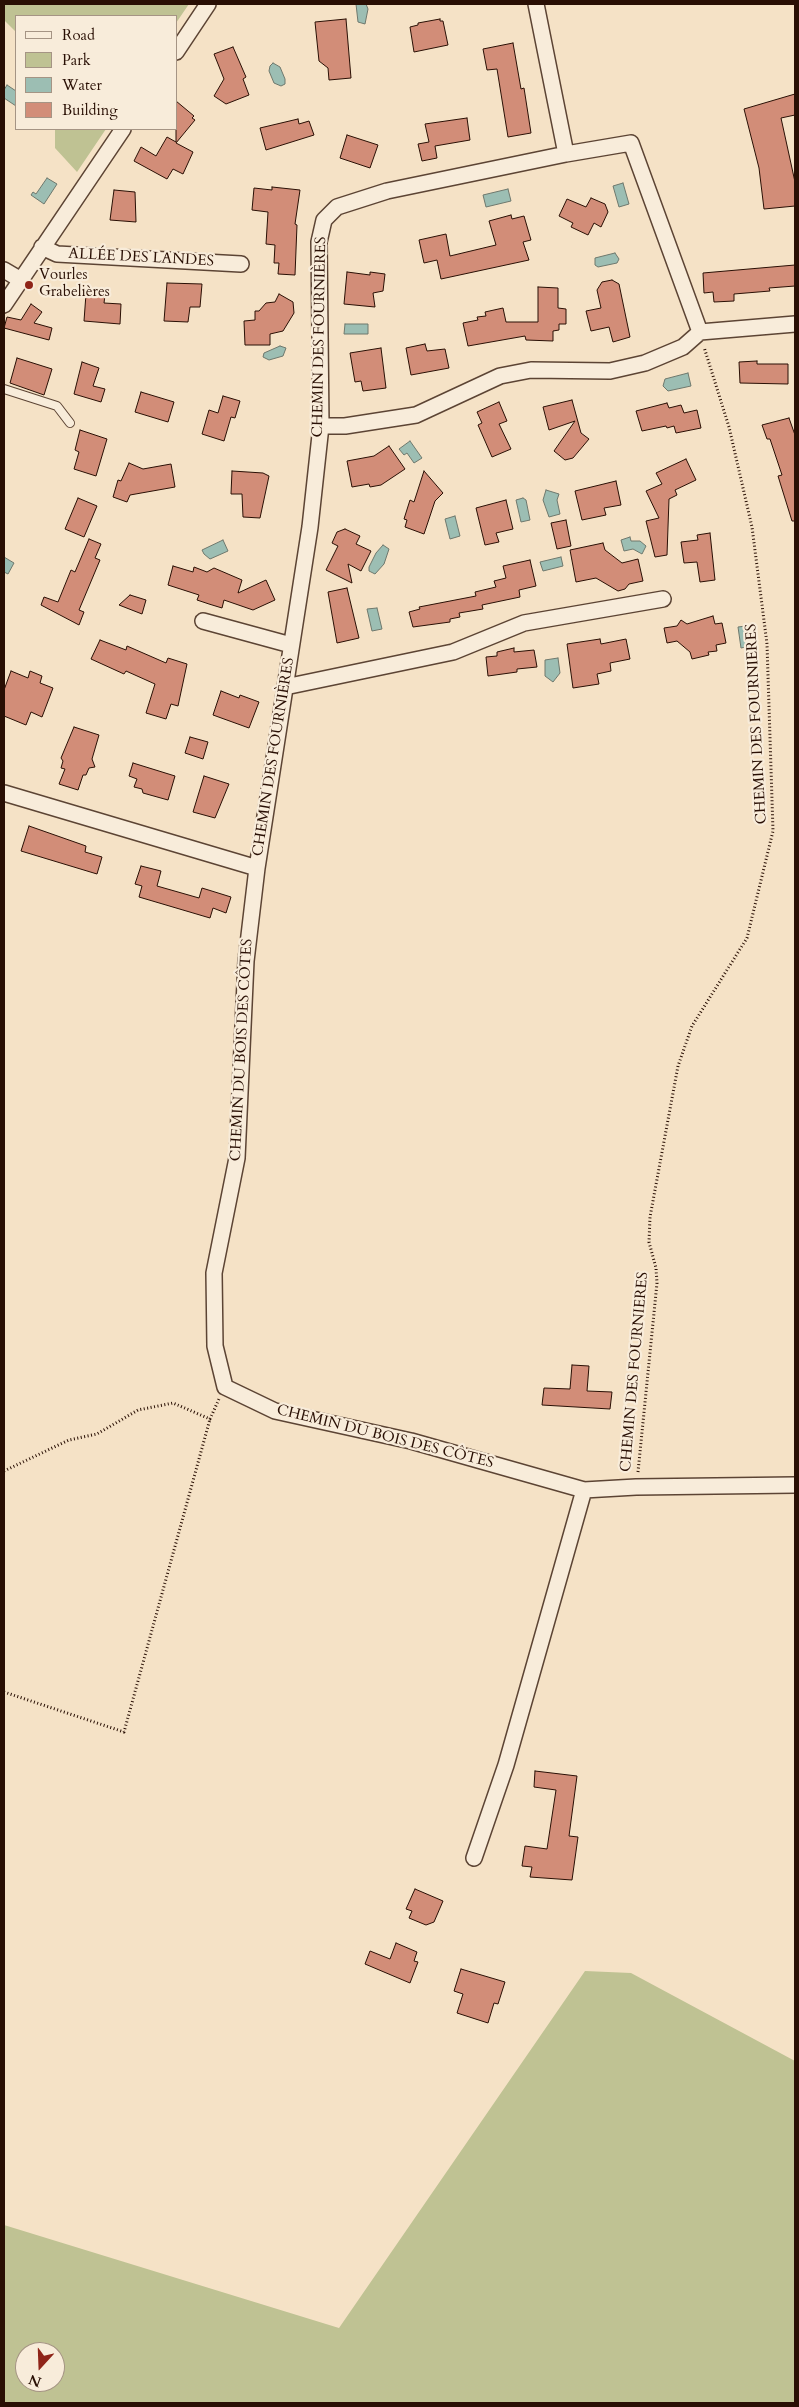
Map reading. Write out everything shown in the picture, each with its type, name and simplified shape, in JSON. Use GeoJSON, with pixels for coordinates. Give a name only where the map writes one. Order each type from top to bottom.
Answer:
{"type":"FeatureCollection","features":[{"type":"Feature","properties":{"kind":"street"},"geometry":{"type":"LineString","coordinates":[[178,49],[205,10],[220,4]]}},
{"type":"Feature","properties":{"kind":"street"},"geometry":{"type":"LineString","coordinates":[[536,4],[566,154]]}},
{"type":"Feature","properties":{"kind":"street"},"geometry":{"type":"LineString","coordinates":[[4,305],[122,130]]}},
{"type":"Feature","properties":{"kind":"street","name":"CHEMIN DES FOURNIÈRES"},"geometry":{"type":"LineString","coordinates":[[257,868],[310,527],[321,426],[319,242],[324,220],[337,207],[387,191],[566,154],[630,143],[700,332]]}},
{"type":"Feature","properties":{"kind":"street","name":"ALLÉE DES LANDES"},"geometry":{"type":"LineString","coordinates":[[42,247],[57,254],[241,264]]}},
{"type":"Feature","properties":{"kind":"street"},"geometry":{"type":"LineString","coordinates":[[4,270],[20,280]]}},
{"type":"Feature","properties":{"kind":"street"},"geometry":{"type":"LineString","coordinates":[[321,426],[345,426],[416,414],[433,409],[500,376],[531,370],[610,371],[645,363],[683,347],[700,332],[795,324]]}},
{"type":"Feature","properties":{"kind":"street"},"geometry":{"type":"LineString","coordinates":[[285,687],[453,652],[524,623],[663,599]]}},
{"type":"Feature","properties":{"kind":"street","name":"CHEMIN DES FOURNIÈRES"},"geometry":{"type":"LineString","coordinates":[[203,621],[291,646]]}},
{"type":"Feature","properties":{"kind":"street"},"geometry":{"type":"LineString","coordinates":[[4,793],[257,868]]}},
{"type":"Feature","properties":{"kind":"street","name":"CHEMIN DU BOIS DES CÔTES"},"geometry":{"type":"LineString","coordinates":[[257,868],[246,961],[237,1158],[214,1273],[215,1346],[225,1388],[275,1411],[411,1441],[584,1490],[636,1487],[795,1485]]}},
{"type":"Feature","properties":{"kind":"street"},"geometry":{"type":"LineString","coordinates":[[474,1858],[506,1765],[584,1490]]}},
{"type":"Feature","properties":{"kind":"lane"},"geometry":{"type":"LineString","coordinates":[[4,389],[57,406],[70,423]]}},
{"type":"Feature","properties":{"kind":"path","name":"CHEMIN DES FOURNIERES"},"geometry":{"type":"LineString","coordinates":[[636,1487],[657,1282],[656,1268],[649,1242],[650,1217],[678,1066],[692,1026],[747,938],[774,831],[767,644],[752,527],[730,427],[700,332]]}},
{"type":"Feature","properties":{"kind":"path"},"geometry":{"type":"LineString","coordinates":[[4,1692],[124,1732],[210,1418],[225,1388]]}},
{"type":"Feature","properties":{"kind":"path"},"geometry":{"type":"LineString","coordinates":[[4,1471],[69,1440],[97,1434],[138,1410],[173,1403],[210,1418]]}},
{"type":"Feature","properties":{"kind":"green space"},"geometry":{"type":"Polygon","coordinates":[[[4,4],[189,4],[178,20],[178,15],[15,15],[15,31],[4,20],[4,4]]]}},
{"type":"Feature","properties":{"kind":"green space"},"geometry":{"type":"Polygon","coordinates":[[[55,130],[105,130],[77,172],[55,148],[55,130]]]}},
{"type":"Feature","properties":{"kind":"green space"},"geometry":{"type":"Polygon","coordinates":[[[585,1971],[631,1973],[795,2061],[795,2403],[4,2403],[4,2225],[339,2328],[585,1971]]]}},
{"type":"Feature","properties":{"kind":"water"},"geometry":{"type":"Polygon","coordinates":[[[356,4],[366,4],[368,9],[365,24],[358,22],[356,4]]]}},
{"type":"Feature","properties":{"kind":"water"},"geometry":{"type":"Polygon","coordinates":[[[273,63],[280,67],[285,79],[285,84],[281,86],[274,83],[269,71],[273,63]]]}},
{"type":"Feature","properties":{"kind":"water"},"geometry":{"type":"Polygon","coordinates":[[[7,85],[15,90],[15,105],[4,98],[4,90],[7,85]]]}},
{"type":"Feature","properties":{"kind":"water"},"geometry":{"type":"Polygon","coordinates":[[[47,178],[57,184],[44,204],[31,195],[33,192],[36,194],[47,178]]]}},
{"type":"Feature","properties":{"kind":"water"},"geometry":{"type":"Polygon","coordinates":[[[623,183],[629,204],[619,207],[613,186],[623,183]]]}},
{"type":"Feature","properties":{"kind":"water"},"geometry":{"type":"Polygon","coordinates":[[[508,189],[511,201],[486,207],[483,195],[508,189]]]}},
{"type":"Feature","properties":{"kind":"water"},"geometry":{"type":"Polygon","coordinates":[[[615,253],[619,259],[617,263],[598,267],[595,265],[595,258],[615,253]]]}},
{"type":"Feature","properties":{"kind":"water"},"geometry":{"type":"Polygon","coordinates":[[[345,324],[368,324],[368,334],[344,334],[345,324]]]}},
{"type":"Feature","properties":{"kind":"water"},"geometry":{"type":"Polygon","coordinates":[[[280,346],[286,348],[283,356],[269,360],[263,357],[264,353],[280,346]]]}},
{"type":"Feature","properties":{"kind":"water"},"geometry":{"type":"Polygon","coordinates":[[[688,373],[691,386],[668,391],[663,386],[665,379],[688,373]]]}},
{"type":"Feature","properties":{"kind":"water"},"geometry":{"type":"Polygon","coordinates":[[[410,441],[422,458],[414,463],[407,453],[404,455],[399,449],[410,441]]]}},
{"type":"Feature","properties":{"kind":"water"},"geometry":{"type":"Polygon","coordinates":[[[546,490],[559,494],[557,500],[560,514],[549,517],[543,500],[546,490]]]}},
{"type":"Feature","properties":{"kind":"water"},"geometry":{"type":"Polygon","coordinates":[[[523,498],[526,500],[530,520],[521,522],[516,500],[523,498]]]}},
{"type":"Feature","properties":{"kind":"water"},"geometry":{"type":"Polygon","coordinates":[[[455,516],[460,536],[450,539],[445,519],[455,516]]]}},
{"type":"Feature","properties":{"kind":"water"},"geometry":{"type":"Polygon","coordinates":[[[630,537],[631,541],[640,541],[646,546],[642,554],[633,549],[624,551],[621,540],[630,537]]]}},
{"type":"Feature","properties":{"kind":"water"},"geometry":{"type":"Polygon","coordinates":[[[223,540],[228,551],[210,559],[204,554],[202,550],[223,540]]]}},
{"type":"Feature","properties":{"kind":"water"},"geometry":{"type":"Polygon","coordinates":[[[383,545],[389,549],[384,564],[375,574],[369,571],[369,567],[376,553],[383,545]]]}},
{"type":"Feature","properties":{"kind":"water"},"geometry":{"type":"Polygon","coordinates":[[[4,557],[14,563],[8,574],[4,572],[4,557]]]}},
{"type":"Feature","properties":{"kind":"water"},"geometry":{"type":"Polygon","coordinates":[[[561,557],[563,566],[543,571],[540,562],[561,557]]]}},
{"type":"Feature","properties":{"kind":"water"},"geometry":{"type":"Polygon","coordinates":[[[377,608],[382,629],[372,631],[367,609],[377,608]]]}},
{"type":"Feature","properties":{"kind":"water"},"geometry":{"type":"Polygon","coordinates":[[[746,626],[750,646],[741,648],[738,627],[746,626]]]}},
{"type":"Feature","properties":{"kind":"water"},"geometry":{"type":"Polygon","coordinates":[[[558,658],[560,673],[553,682],[545,676],[545,660],[558,658]]]}},
{"type":"Feature","properties":{"kind":"building"},"geometry":{"type":"Polygon","coordinates":[[[346,19],[351,78],[329,80],[328,68],[319,61],[315,22],[346,19]]]}},
{"type":"Feature","properties":{"kind":"building"},"geometry":{"type":"Polygon","coordinates":[[[440,19],[440,21],[443,21],[448,45],[414,52],[410,27],[418,25],[418,23],[440,19]]]}},
{"type":"Feature","properties":{"kind":"building"},"geometry":{"type":"Polygon","coordinates":[[[513,43],[521,89],[524,88],[531,133],[508,137],[497,69],[487,70],[483,49],[513,43]]]}},
{"type":"Feature","properties":{"kind":"building"},"geometry":{"type":"Polygon","coordinates":[[[233,47],[246,77],[243,79],[249,95],[226,104],[214,96],[224,79],[214,54],[233,47]]]}},
{"type":"Feature","properties":{"kind":"building"},"geometry":{"type":"Polygon","coordinates":[[[795,94],[795,115],[781,118],[795,182],[795,206],[764,209],[759,168],[744,109],[795,94]]]}},
{"type":"Feature","properties":{"kind":"building"},"geometry":{"type":"Polygon","coordinates":[[[178,103],[194,116],[192,118],[195,120],[176,143],[193,152],[183,174],[173,169],[167,179],[134,161],[141,147],[156,156],[167,137],[176,142],[178,103]]]}},
{"type":"Feature","properties":{"kind":"building"},"geometry":{"type":"Polygon","coordinates":[[[467,118],[470,140],[435,146],[437,158],[422,161],[418,144],[429,142],[425,124],[467,118]]]}},
{"type":"Feature","properties":{"kind":"building"},"geometry":{"type":"Polygon","coordinates":[[[298,119],[299,124],[309,121],[314,135],[266,150],[260,128],[298,119]]]}},
{"type":"Feature","properties":{"kind":"building"},"geometry":{"type":"Polygon","coordinates":[[[347,135],[378,145],[370,168],[340,158],[347,135]]]}},
{"type":"Feature","properties":{"kind":"building"},"geometry":{"type":"Polygon","coordinates":[[[272,187],[300,190],[295,224],[297,225],[295,275],[278,274],[279,263],[274,263],[275,245],[266,244],[268,212],[252,210],[254,188],[272,190],[272,187]]]}},
{"type":"Feature","properties":{"kind":"building"},"geometry":{"type":"Polygon","coordinates":[[[114,190],[135,192],[136,222],[110,220],[114,190]]]}},
{"type":"Feature","properties":{"kind":"building"},"geometry":{"type":"Polygon","coordinates":[[[591,198],[605,204],[608,212],[601,227],[594,223],[588,235],[571,227],[573,223],[559,216],[567,199],[586,207],[591,198]]]}},
{"type":"Feature","properties":{"kind":"building"},"geometry":{"type":"Polygon","coordinates":[[[511,215],[512,219],[524,216],[531,240],[523,242],[529,260],[441,279],[437,260],[424,263],[419,240],[446,234],[450,256],[496,245],[489,221],[511,215]]]}},
{"type":"Feature","properties":{"kind":"building"},"geometry":{"type":"Polygon","coordinates":[[[795,265],[795,286],[769,288],[770,291],[734,294],[734,301],[714,302],[713,292],[704,293],[703,273],[795,265]]]}},
{"type":"Feature","properties":{"kind":"building"},"geometry":{"type":"Polygon","coordinates":[[[347,272],[370,275],[370,272],[385,274],[383,291],[373,293],[375,307],[344,304],[347,272]]]}},
{"type":"Feature","properties":{"kind":"building"},"geometry":{"type":"Polygon","coordinates":[[[612,280],[619,284],[630,337],[613,342],[609,327],[591,331],[586,311],[601,308],[597,290],[602,282],[612,280]]]}},
{"type":"Feature","properties":{"kind":"building"},"geometry":{"type":"Polygon","coordinates":[[[167,283],[202,284],[200,307],[190,307],[188,322],[164,321],[167,283]]]}},
{"type":"Feature","properties":{"kind":"building"},"geometry":{"type":"Polygon","coordinates":[[[538,287],[558,288],[558,308],[566,309],[566,324],[559,324],[559,330],[553,331],[553,341],[526,340],[525,336],[468,346],[463,323],[478,320],[477,317],[486,316],[485,312],[503,308],[506,322],[538,322],[538,287]]]}},
{"type":"Feature","properties":{"kind":"building"},"geometry":{"type":"Polygon","coordinates":[[[86,294],[105,295],[104,303],[121,304],[120,324],[84,321],[86,294]]]}},
{"type":"Feature","properties":{"kind":"building"},"geometry":{"type":"Polygon","coordinates":[[[279,294],[293,302],[294,313],[283,331],[270,334],[270,345],[245,345],[244,321],[255,320],[255,311],[259,311],[266,303],[275,302],[279,294]]]}},
{"type":"Feature","properties":{"kind":"building"},"geometry":{"type":"Polygon","coordinates":[[[31,304],[42,312],[34,323],[52,328],[49,340],[4,328],[7,317],[21,320],[31,304]]]}},
{"type":"Feature","properties":{"kind":"building"},"geometry":{"type":"Polygon","coordinates":[[[425,344],[427,351],[445,349],[449,368],[411,375],[406,348],[425,344]]]}},
{"type":"Feature","properties":{"kind":"building"},"geometry":{"type":"Polygon","coordinates":[[[381,348],[386,388],[363,391],[361,381],[355,382],[350,353],[381,348]]]}},
{"type":"Feature","properties":{"kind":"building"},"geometry":{"type":"Polygon","coordinates":[[[17,358],[52,369],[44,395],[10,383],[17,358]]]}},
{"type":"Feature","properties":{"kind":"building"},"geometry":{"type":"Polygon","coordinates":[[[757,361],[757,364],[788,364],[788,384],[740,383],[739,362],[757,361]]]}},
{"type":"Feature","properties":{"kind":"building"},"geometry":{"type":"Polygon","coordinates":[[[82,362],[99,368],[93,386],[105,389],[101,402],[74,394],[82,362]]]}},
{"type":"Feature","properties":{"kind":"building"},"geometry":{"type":"Polygon","coordinates":[[[141,392],[174,402],[168,422],[135,412],[141,392]]]}},
{"type":"Feature","properties":{"kind":"building"},"geometry":{"type":"Polygon","coordinates":[[[223,396],[240,401],[235,418],[231,417],[224,441],[202,434],[209,410],[218,413],[223,396]]]}},
{"type":"Feature","properties":{"kind":"building"},"geometry":{"type":"Polygon","coordinates":[[[572,400],[581,433],[589,439],[573,458],[565,460],[554,451],[575,421],[549,430],[543,407],[572,400]]]}},
{"type":"Feature","properties":{"kind":"building"},"geometry":{"type":"Polygon","coordinates":[[[499,402],[507,421],[499,424],[511,449],[492,457],[478,425],[482,423],[477,412],[499,402]]]}},
{"type":"Feature","properties":{"kind":"building"},"geometry":{"type":"Polygon","coordinates":[[[667,403],[669,408],[681,405],[684,413],[697,410],[701,428],[676,433],[674,426],[667,428],[666,426],[642,431],[636,411],[667,403]]]}},
{"type":"Feature","properties":{"kind":"building"},"geometry":{"type":"Polygon","coordinates":[[[789,418],[795,435],[795,521],[792,521],[778,476],[782,475],[770,439],[767,439],[762,425],[789,418]]]}},
{"type":"Feature","properties":{"kind":"building"},"geometry":{"type":"Polygon","coordinates":[[[80,430],[107,439],[96,476],[74,469],[79,452],[75,450],[80,430]]]}},
{"type":"Feature","properties":{"kind":"building"},"geometry":{"type":"Polygon","coordinates":[[[389,446],[405,469],[381,485],[370,487],[369,484],[352,487],[347,461],[374,456],[389,446]]]}},
{"type":"Feature","properties":{"kind":"building"},"geometry":{"type":"Polygon","coordinates":[[[686,459],[696,480],[675,490],[677,495],[669,499],[667,555],[655,557],[646,521],[659,518],[646,491],[662,484],[656,473],[686,459]]]}},
{"type":"Feature","properties":{"kind":"building"},"geometry":{"type":"Polygon","coordinates":[[[129,463],[143,469],[171,464],[175,487],[130,495],[127,502],[113,497],[118,480],[121,481],[129,463]]]}},
{"type":"Feature","properties":{"kind":"building"},"geometry":{"type":"Polygon","coordinates":[[[232,471],[263,473],[269,476],[260,518],[243,517],[242,494],[231,494],[232,471]]]}},
{"type":"Feature","properties":{"kind":"building"},"geometry":{"type":"Polygon","coordinates":[[[424,471],[443,493],[435,501],[424,534],[405,527],[407,520],[404,519],[410,500],[414,502],[424,471]]]}},
{"type":"Feature","properties":{"kind":"building"},"geometry":{"type":"Polygon","coordinates":[[[616,481],[621,505],[604,508],[606,515],[582,520],[575,491],[616,481]]]}},
{"type":"Feature","properties":{"kind":"building"},"geometry":{"type":"Polygon","coordinates":[[[78,498],[97,506],[84,537],[65,529],[78,498]]]}},
{"type":"Feature","properties":{"kind":"building"},"geometry":{"type":"Polygon","coordinates":[[[506,500],[513,529],[496,533],[499,542],[485,545],[476,508],[506,500]]]}},
{"type":"Feature","properties":{"kind":"building"},"geometry":{"type":"Polygon","coordinates":[[[566,520],[571,546],[557,549],[551,523],[566,520]]]}},
{"type":"Feature","properties":{"kind":"building"},"geometry":{"type":"Polygon","coordinates":[[[345,529],[360,536],[356,544],[371,551],[361,571],[348,564],[352,583],[326,570],[338,546],[332,543],[337,532],[345,529]]]}},
{"type":"Feature","properties":{"kind":"building"},"geometry":{"type":"Polygon","coordinates":[[[710,533],[715,580],[700,582],[697,562],[684,563],[681,542],[698,540],[697,535],[710,533]]]}},
{"type":"Feature","properties":{"kind":"building"},"geometry":{"type":"Polygon","coordinates":[[[89,539],[101,544],[95,558],[100,560],[79,610],[84,612],[79,625],[41,605],[44,597],[58,602],[71,570],[75,572],[89,539]]]}},
{"type":"Feature","properties":{"kind":"building"},"geometry":{"type":"Polygon","coordinates":[[[603,543],[605,550],[622,563],[638,559],[643,581],[629,584],[625,589],[618,591],[596,578],[576,582],[570,550],[603,543]]]}},
{"type":"Feature","properties":{"kind":"building"},"geometry":{"type":"Polygon","coordinates":[[[530,560],[536,586],[519,590],[520,597],[482,605],[483,609],[459,613],[460,617],[450,619],[450,622],[413,627],[409,612],[420,609],[419,607],[476,596],[475,592],[496,587],[494,581],[506,578],[503,566],[530,560]]]}},
{"type":"Feature","properties":{"kind":"building"},"geometry":{"type":"Polygon","coordinates":[[[173,566],[193,572],[194,567],[207,572],[214,568],[242,580],[238,593],[266,580],[275,600],[253,610],[224,600],[222,608],[197,600],[199,595],[168,585],[173,566]]]}},
{"type":"Feature","properties":{"kind":"building"},"geometry":{"type":"Polygon","coordinates":[[[347,588],[359,638],[337,643],[328,592],[347,588]]]}},
{"type":"Feature","properties":{"kind":"building"},"geometry":{"type":"Polygon","coordinates":[[[130,595],[146,600],[142,614],[119,605],[130,595]]]}},
{"type":"Feature","properties":{"kind":"building"},"geometry":{"type":"Polygon","coordinates":[[[713,616],[715,624],[722,623],[726,643],[716,645],[717,651],[708,652],[709,655],[692,659],[690,652],[677,641],[667,643],[664,628],[677,626],[681,620],[687,624],[713,616]]]}},
{"type":"Feature","properties":{"kind":"building"},"geometry":{"type":"Polygon","coordinates":[[[600,639],[601,644],[626,639],[630,659],[610,663],[611,671],[597,674],[599,684],[573,688],[567,644],[600,639]]]}},
{"type":"Feature","properties":{"kind":"building"},"geometry":{"type":"Polygon","coordinates":[[[100,640],[126,650],[127,646],[166,663],[168,658],[187,664],[178,706],[171,704],[166,719],[146,713],[155,684],[126,671],[124,674],[91,659],[100,640]]]}},
{"type":"Feature","properties":{"kind":"building"},"geometry":{"type":"Polygon","coordinates":[[[514,648],[514,652],[534,650],[537,667],[517,669],[517,672],[488,676],[486,657],[497,656],[497,652],[514,648]]]}},
{"type":"Feature","properties":{"kind":"building"},"geometry":{"type":"Polygon","coordinates":[[[11,671],[28,678],[30,671],[42,676],[40,683],[53,688],[42,717],[31,712],[26,725],[4,716],[4,690],[11,671]]]}},
{"type":"Feature","properties":{"kind":"building"},"geometry":{"type":"Polygon","coordinates":[[[221,691],[239,698],[240,695],[259,702],[249,728],[213,715],[221,691]]]}},
{"type":"Feature","properties":{"kind":"building"},"geometry":{"type":"Polygon","coordinates":[[[74,727],[99,735],[92,759],[95,767],[89,768],[86,775],[83,775],[78,790],[59,784],[65,769],[61,768],[63,761],[61,758],[74,727]]]}},
{"type":"Feature","properties":{"kind":"building"},"geometry":{"type":"Polygon","coordinates":[[[190,737],[208,742],[203,759],[185,753],[190,737]]]}},
{"type":"Feature","properties":{"kind":"building"},"geometry":{"type":"Polygon","coordinates":[[[133,763],[175,776],[168,800],[143,793],[142,789],[134,787],[137,779],[129,776],[133,763]]]}},
{"type":"Feature","properties":{"kind":"building"},"geometry":{"type":"Polygon","coordinates":[[[204,776],[229,784],[215,818],[193,812],[204,776]]]}},
{"type":"Feature","properties":{"kind":"building"},"geometry":{"type":"Polygon","coordinates":[[[29,826],[86,846],[85,852],[102,857],[97,874],[21,851],[29,826]]]}},
{"type":"Feature","properties":{"kind":"building"},"geometry":{"type":"Polygon","coordinates":[[[141,866],[161,871],[157,886],[199,898],[202,888],[231,897],[226,913],[213,908],[210,918],[139,897],[142,886],[135,884],[141,866]]]}},
{"type":"Feature","properties":{"kind":"building"},"geometry":{"type":"Polygon","coordinates":[[[572,1365],[589,1366],[587,1391],[612,1392],[610,1409],[542,1405],[544,1388],[570,1389],[572,1365]]]}},
{"type":"Feature","properties":{"kind":"building"},"geometry":{"type":"Polygon","coordinates":[[[535,1771],[577,1776],[569,1836],[578,1837],[572,1880],[530,1877],[532,1867],[522,1866],[525,1846],[547,1849],[556,1790],[534,1787],[535,1771]]]}},
{"type":"Feature","properties":{"kind":"building"},"geometry":{"type":"Polygon","coordinates":[[[415,1889],[443,1901],[434,1922],[426,1925],[409,1918],[412,1911],[406,1909],[415,1889]]]}},
{"type":"Feature","properties":{"kind":"building"},"geometry":{"type":"Polygon","coordinates":[[[396,1943],[417,1952],[414,1961],[418,1962],[410,1983],[365,1964],[370,1951],[390,1959],[396,1943]]]}},
{"type":"Feature","properties":{"kind":"building"},"geometry":{"type":"Polygon","coordinates":[[[461,1969],[505,1982],[498,2004],[494,2003],[488,2023],[457,2013],[463,1994],[454,1991],[461,1969]]]}},
{"type":"Feature","properties":{"kind":"place","name":"Vourles Grabelières"},"geometry":{"type":"Point","coordinates":[29,285]}}]}
